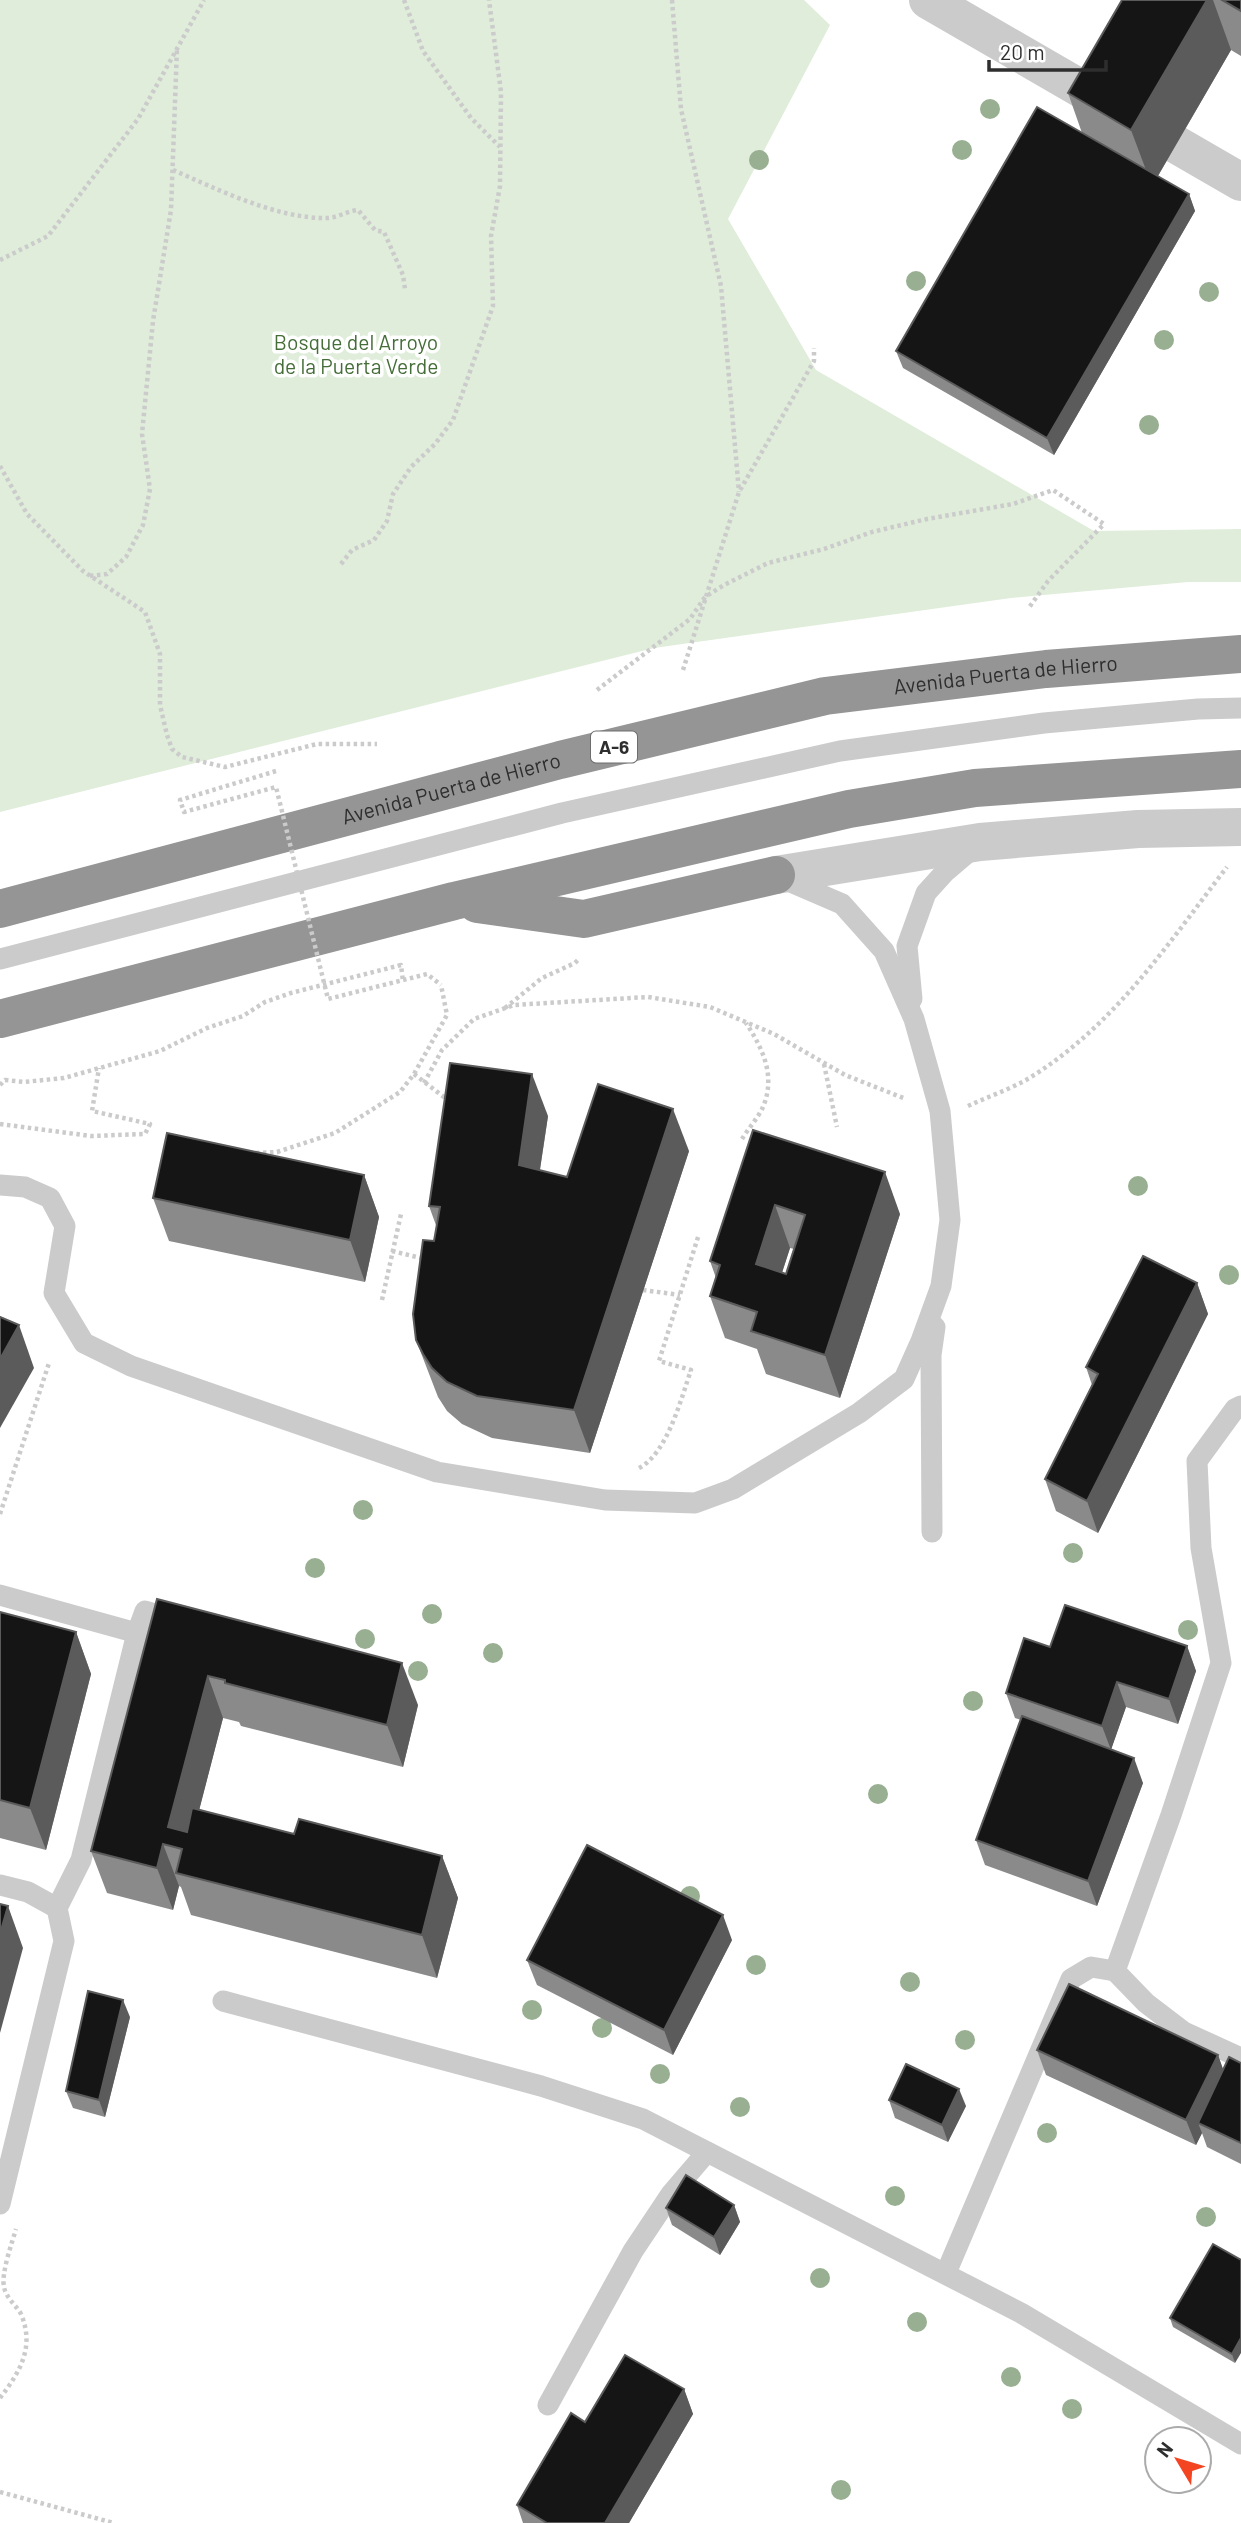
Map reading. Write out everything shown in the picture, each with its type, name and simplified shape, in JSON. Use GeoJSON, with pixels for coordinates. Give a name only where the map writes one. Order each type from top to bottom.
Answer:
{"type":"FeatureCollection","features":[{"type":"Feature","properties":{"kind":"highway","name":"Avenida Puerta de Hierro"},"geometry":{"type":"LineString","coordinates":[[0,909],[560,760],[825,696],[1046,669],[1241,654]]}},
{"type":"Feature","properties":{"kind":"highway"},"geometry":{"type":"LineString","coordinates":[[0,1019],[454,901],[726,836],[887,802],[975,788],[1241,769]]}},
{"type":"Feature","properties":{"kind":"highway"},"geometry":{"type":"LineString","coordinates":[[454,901],[584,919],[776,875]]}},
{"type":"Feature","properties":{"kind":"street"},"geometry":{"type":"LineString","coordinates":[[928,0],[1111,106]]}},
{"type":"Feature","properties":{"kind":"street"},"geometry":{"type":"LineString","coordinates":[[1177,145],[1241,182]]}},
{"type":"Feature","properties":{"kind":"street"},"geometry":{"type":"LineString","coordinates":[[776,875],[981,842],[1138,829],[1236,844]]}},
{"type":"Feature","properties":{"kind":"lane"},"geometry":{"type":"LineString","coordinates":[[0,959],[562,813],[841,751],[1044,723],[1198,709],[1241,708]]}},
{"type":"Feature","properties":{"kind":"lane"},"geometry":{"type":"LineString","coordinates":[[914,1019],[907,946],[926,893],[945,872],[981,842]]}},
{"type":"Feature","properties":{"kind":"lane"},"geometry":{"type":"LineString","coordinates":[[776,875],[842,904],[884,951],[914,1019],[940,1111],[950,1220],[931,1354],[932,1532]]}},
{"type":"Feature","properties":{"kind":"lane"},"geometry":{"type":"LineString","coordinates":[[0,1185],[25,1187],[50,1198],[65,1226],[54,1293],[84,1343],[131,1366],[437,1472],[605,1500],[695,1503],[733,1489],[859,1413],[904,1379],[941,1286]]}},
{"type":"Feature","properties":{"kind":"lane"},"geometry":{"type":"LineString","coordinates":[[1115,1972],[1221,1663],[1201,1548],[1197,1461],[1235,1409],[1241,1406]]}},
{"type":"Feature","properties":{"kind":"lane"},"geometry":{"type":"LineString","coordinates":[[0,1595],[137,1633]]}},
{"type":"Feature","properties":{"kind":"lane"},"geometry":{"type":"LineString","coordinates":[[0,2204],[5,2166],[64,1941],[57,1908],[81,1860],[137,1633],[145,1611],[196,1625]]}},
{"type":"Feature","properties":{"kind":"lane"},"geometry":{"type":"LineString","coordinates":[[0,1885],[28,1892],[57,1908]]}},
{"type":"Feature","properties":{"kind":"lane"},"geometry":{"type":"LineString","coordinates":[[946,2273],[1071,1979],[1091,1967],[1115,1972],[1146,2004],[1184,2032],[1241,2058]]}},
{"type":"Feature","properties":{"kind":"lane"},"geometry":{"type":"LineString","coordinates":[[223,2001],[541,2086],[643,2119],[1021,2313],[1241,2444]]}},
{"type":"Feature","properties":{"kind":"lane"},"geometry":{"type":"LineString","coordinates":[[548,2405],[633,2251],[671,2194],[707,2152]]}},
{"type":"Feature","properties":{"kind":"path"},"geometry":{"type":"LineString","coordinates":[[0,260],[48,236],[138,119],[204,0]]}},
{"type":"Feature","properties":{"kind":"path"},"geometry":{"type":"LineString","coordinates":[[404,0],[422,51],[471,118],[500,147]]}},
{"type":"Feature","properties":{"kind":"path"},"geometry":{"type":"LineString","coordinates":[[341,564],[352,550],[374,540],[387,521],[393,494],[411,467],[435,444],[453,420],[494,306],[491,236],[500,186],[501,92],[489,0]]}},
{"type":"Feature","properties":{"kind":"path"},"geometry":{"type":"LineString","coordinates":[[672,0],[681,109],[721,286],[739,492]]}},
{"type":"Feature","properties":{"kind":"path"},"geometry":{"type":"LineString","coordinates":[[90,576],[107,574],[126,557],[143,525],[150,489],[142,434],[153,321],[172,210],[177,48]]}},
{"type":"Feature","properties":{"kind":"path"},"geometry":{"type":"LineString","coordinates":[[173,170],[240,199],[287,212],[330,219],[348,211],[358,210],[375,229],[384,232],[403,275],[405,289]]}},
{"type":"Feature","properties":{"kind":"path"},"geometry":{"type":"LineString","coordinates":[[682,670],[739,492],[814,361],[814,348]]}},
{"type":"Feature","properties":{"kind":"path"},"geometry":{"type":"LineString","coordinates":[[0,466],[27,514],[90,576],[145,612],[160,654],[160,705],[167,735],[172,749],[182,757],[225,767],[317,744],[377,744]]}},
{"type":"Feature","properties":{"kind":"path"},"geometry":{"type":"LineString","coordinates":[[597,690],[690,619],[705,597],[768,563],[824,549],[872,532],[927,519],[1013,505],[1053,490],[1104,524],[1048,581],[1028,609]]}},
{"type":"Feature","properties":{"kind":"path"},"geometry":{"type":"LineString","coordinates":[[250,1154],[277,1152],[335,1133],[400,1092],[414,1074],[446,1015],[441,985],[427,975],[328,999],[276,787],[184,812],[180,800],[276,771]]}},
{"type":"Feature","properties":{"kind":"path"},"geometry":{"type":"LineString","coordinates":[[961,1109],[1025,1080],[1082,1040],[1124,1000],[1166,950],[1236,844]]}},
{"type":"Feature","properties":{"kind":"path"},"geometry":{"type":"LineString","coordinates":[[505,1009],[542,978],[575,963],[584,953]]}},
{"type":"Feature","properties":{"kind":"path"},"geometry":{"type":"LineString","coordinates":[[0,1085],[5,1080],[24,1082],[64,1078],[160,1051],[207,1028],[243,1016],[265,1002],[291,993],[401,965],[403,981]]}},
{"type":"Feature","properties":{"kind":"path"},"geometry":{"type":"LineString","coordinates":[[424,1083],[442,1050],[474,1019],[514,1005],[648,997],[710,1007],[774,1034],[845,1075],[907,1100]]}},
{"type":"Feature","properties":{"kind":"path"},"geometry":{"type":"LineString","coordinates":[[742,1139],[763,1106],[769,1079],[762,1047],[746,1022]]}},
{"type":"Feature","properties":{"kind":"path"},"geometry":{"type":"LineString","coordinates":[[824,1063],[837,1127]]}},
{"type":"Feature","properties":{"kind":"path"},"geometry":{"type":"LineString","coordinates":[[0,1124],[91,1136],[145,1134],[150,1124],[92,1111],[99,1068]]}},
{"type":"Feature","properties":{"kind":"path"},"geometry":{"type":"LineString","coordinates":[[414,1074],[456,1106]]}},
{"type":"Feature","properties":{"kind":"path"},"geometry":{"type":"LineString","coordinates":[[382,1300],[401,1214]]}},
{"type":"Feature","properties":{"kind":"path"},"geometry":{"type":"LineString","coordinates":[[633,1470],[642,1467],[651,1458],[668,1433],[691,1370],[659,1361],[699,1234]]}},
{"type":"Feature","properties":{"kind":"path"},"geometry":{"type":"LineString","coordinates":[[392,1251],[434,1261]]}},
{"type":"Feature","properties":{"kind":"path"},"geometry":{"type":"LineString","coordinates":[[643,1290],[680,1295]]}},
{"type":"Feature","properties":{"kind":"path"},"geometry":{"type":"LineString","coordinates":[[0,1514],[49,1363]]}},
{"type":"Feature","properties":{"kind":"path"},"geometry":{"type":"LineString","coordinates":[[0,2492],[114,2523]]}},
{"type":"Feature","properties":{"kind":"green space","name":"Bosque del Arroyo de la Puerta Verde"},"geometry":{"type":"Polygon","coordinates":[[[0,0],[804,0],[830,25],[728,219],[816,370],[1094,531],[1241,529],[1241,582],[1188,582],[1011,598],[654,648],[0,812],[0,0]]]}},
{"type":"Feature","properties":{"kind":"building"},"geometry":{"type":"Polygon","coordinates":[[[1122,0],[1207,0],[1131,130],[1068,93],[1122,0]]]}},
{"type":"Feature","properties":{"kind":"building"},"geometry":{"type":"Polygon","coordinates":[[[1222,0],[1241,0],[1241,11],[1222,0]]]}},
{"type":"Feature","properties":{"kind":"building"},"geometry":{"type":"Polygon","coordinates":[[[1037,107],[1189,194],[1047,438],[896,351],[1037,107]]]}},
{"type":"Feature","properties":{"kind":"building"},"geometry":{"type":"Polygon","coordinates":[[[450,1063],[532,1074],[519,1165],[567,1177],[598,1084],[673,1109],[574,1410],[477,1396],[447,1382],[432,1368],[416,1340],[413,1314],[423,1240],[434,1241],[440,1207],[429,1206],[450,1063]]]}},
{"type":"Feature","properties":{"kind":"building"},"geometry":{"type":"Polygon","coordinates":[[[753,1130],[885,1172],[825,1355],[751,1331],[757,1312],[710,1296],[720,1265],[710,1261],[753,1130]],[[775,1205],[756,1264],[786,1274],[805,1215],[775,1205]]]}},
{"type":"Feature","properties":{"kind":"building"},"geometry":{"type":"Polygon","coordinates":[[[167,1133],[364,1175],[350,1240],[153,1198],[167,1133]]]}},
{"type":"Feature","properties":{"kind":"building"},"geometry":{"type":"Polygon","coordinates":[[[1143,1256],[1197,1283],[1087,1501],[1045,1479],[1098,1374],[1086,1367],[1143,1256]]]}},
{"type":"Feature","properties":{"kind":"building"},"geometry":{"type":"Polygon","coordinates":[[[0,1317],[19,1325],[0,1359],[0,1317]]]}},
{"type":"Feature","properties":{"kind":"building"},"geometry":{"type":"Polygon","coordinates":[[[157,1599],[402,1663],[387,1725],[225,1683],[225,1680],[208,1676],[168,1827],[187,1832],[192,1808],[294,1834],[299,1819],[442,1856],[422,1935],[176,1873],[182,1849],[163,1844],[157,1868],[91,1851],[157,1599]]]}},
{"type":"Feature","properties":{"kind":"building"},"geometry":{"type":"Polygon","coordinates":[[[1065,1605],[1187,1646],[1169,1699],[1117,1682],[1102,1726],[1006,1693],[1024,1638],[1050,1647],[1065,1605]]]}},
{"type":"Feature","properties":{"kind":"building"},"geometry":{"type":"Polygon","coordinates":[[[0,1612],[76,1632],[30,1808],[0,1800],[0,1612]]]}},
{"type":"Feature","properties":{"kind":"building"},"geometry":{"type":"Polygon","coordinates":[[[1022,1716],[1134,1758],[1088,1881],[976,1840],[1022,1716]]]}},
{"type":"Feature","properties":{"kind":"building"},"geometry":{"type":"Polygon","coordinates":[[[587,1845],[723,1915],[664,2030],[527,1960],[587,1845]]]}},
{"type":"Feature","properties":{"kind":"building"},"geometry":{"type":"Polygon","coordinates":[[[0,1904],[8,1906],[0,1934],[0,1904]]]}},
{"type":"Feature","properties":{"kind":"building"},"geometry":{"type":"Polygon","coordinates":[[[1069,1984],[1218,2055],[1186,2120],[1037,2050],[1069,1984]]]}},
{"type":"Feature","properties":{"kind":"building"},"geometry":{"type":"Polygon","coordinates":[[[88,1991],[123,2000],[99,2100],[66,2091],[88,1991]]]}},
{"type":"Feature","properties":{"kind":"building"},"geometry":{"type":"Polygon","coordinates":[[[1229,2057],[1241,2063],[1241,2143],[1198,2123],[1229,2057]]]}},
{"type":"Feature","properties":{"kind":"building"},"geometry":{"type":"Polygon","coordinates":[[[906,2064],[959,2089],[942,2125],[889,2100],[906,2064]]]}},
{"type":"Feature","properties":{"kind":"building"},"geometry":{"type":"Polygon","coordinates":[[[686,2175],[734,2205],[714,2237],[666,2208],[686,2175]]]}},
{"type":"Feature","properties":{"kind":"building"},"geometry":{"type":"Polygon","coordinates":[[[1213,2244],[1241,2260],[1241,2338],[1232,2354],[1170,2318],[1213,2244]]]}},
{"type":"Feature","properties":{"kind":"building"},"geometry":{"type":"Polygon","coordinates":[[[625,2355],[684,2389],[605,2523],[547,2523],[517,2505],[571,2413],[585,2422],[625,2355]]]}}]}
